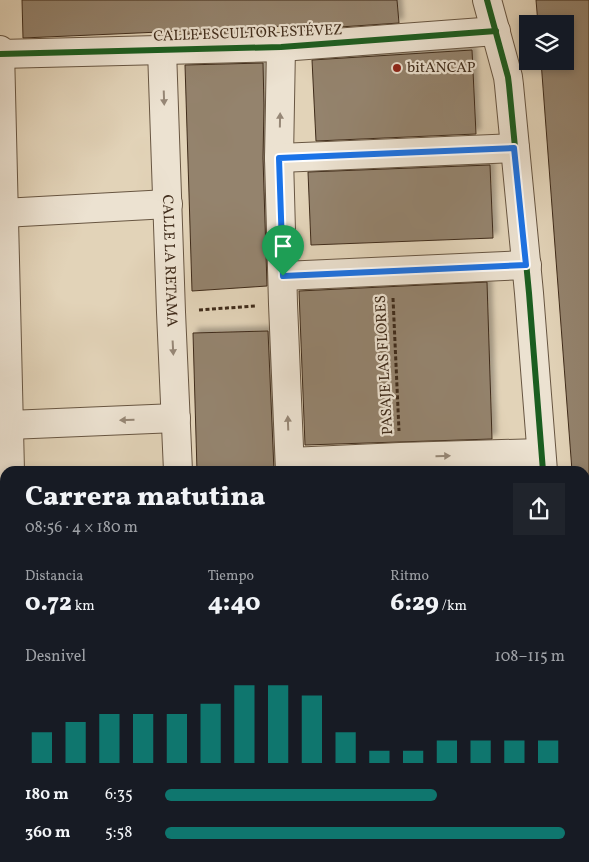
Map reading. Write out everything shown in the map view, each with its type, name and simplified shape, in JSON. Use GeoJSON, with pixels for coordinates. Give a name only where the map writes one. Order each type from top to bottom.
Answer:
{"type":"FeatureCollection","features":[{"type":"Feature","properties":{"kind":"street"},"geometry":{"type":"LineString","coordinates":[[301,466],[400,457],[542,462],[508,77],[488,0]]}},
{"type":"Feature","properties":{"kind":"street","name":"CALLE ESCULTOR ESTÉVEZ"},"geometry":{"type":"LineString","coordinates":[[0,54],[281,47],[496,31]]}},
{"type":"Feature","properties":{"kind":"street"},"geometry":{"type":"LineString","coordinates":[[281,47],[279,158],[290,466]]}},
{"type":"Feature","properties":{"kind":"street"},"geometry":{"type":"LineString","coordinates":[[0,50],[10,466]]}},
{"type":"Feature","properties":{"kind":"street","name":"CALLE LA RETAMA"},"geometry":{"type":"LineString","coordinates":[[162,50],[178,466]]}},
{"type":"Feature","properties":{"kind":"street"},"geometry":{"type":"LineString","coordinates":[[279,158],[514,148]]}},
{"type":"Feature","properties":{"kind":"street"},"geometry":{"type":"LineString","coordinates":[[4,213],[168,204]]}},
{"type":"Feature","properties":{"kind":"street"},"geometry":{"type":"LineString","coordinates":[[283,276],[526,265]]}},
{"type":"Feature","properties":{"kind":"street"},"geometry":{"type":"LineString","coordinates":[[9,425],[176,418]]}},
{"type":"Feature","properties":{"kind":"path"},"geometry":{"type":"LineString","coordinates":[[171,312],[283,304]]}},
{"type":"Feature","properties":{"kind":"building"},"geometry":{"type":"Polygon","coordinates":[[[22,0],[397,0],[399,23],[310,29],[310,25],[262,27],[262,32],[183,34],[183,31],[23,38],[22,0]]]}},
{"type":"Feature","properties":{"kind":"building"},"geometry":{"type":"Polygon","coordinates":[[[536,0],[589,0],[589,466],[572,466],[542,70],[574,70],[574,15],[537,15],[536,0]]]}},
{"type":"Feature","properties":{"kind":"building"},"geometry":{"type":"Polygon","coordinates":[[[472,50],[476,134],[316,141],[312,60],[472,50]]]}},
{"type":"Feature","properties":{"kind":"building"},"geometry":{"type":"Polygon","coordinates":[[[263,63],[263,158],[267,286],[192,291],[185,65],[263,63]]]}},
{"type":"Feature","properties":{"kind":"building"},"geometry":{"type":"Polygon","coordinates":[[[490,165],[493,238],[311,245],[308,172],[490,165]]]}},
{"type":"Feature","properties":{"kind":"building"},"geometry":{"type":"Polygon","coordinates":[[[487,282],[492,439],[305,445],[299,291],[487,282]]]}},
{"type":"Feature","properties":{"kind":"building"},"geometry":{"type":"Polygon","coordinates":[[[268,331],[274,466],[197,466],[193,333],[268,331]]]}},
{"type":"Feature","properties":{"kind":"cycle path"},"geometry":{"type":"LineString","coordinates":[[487,0],[509,85],[529,293],[543,466]]}},
{"type":"Feature","properties":{"kind":"cycle path"},"geometry":{"type":"LineString","coordinates":[[0,54],[281,47],[496,31]]}},
{"type":"Feature","properties":{"kind":"place","name":"bitANCAP"},"geometry":{"type":"Point","coordinates":[397,68]}},
{"type":"Feature","properties":{"kind":"route"},"geometry":{"type":"LineString","coordinates":[[514,148],[526,265],[283,276],[279,158],[514,148]]}}]}
